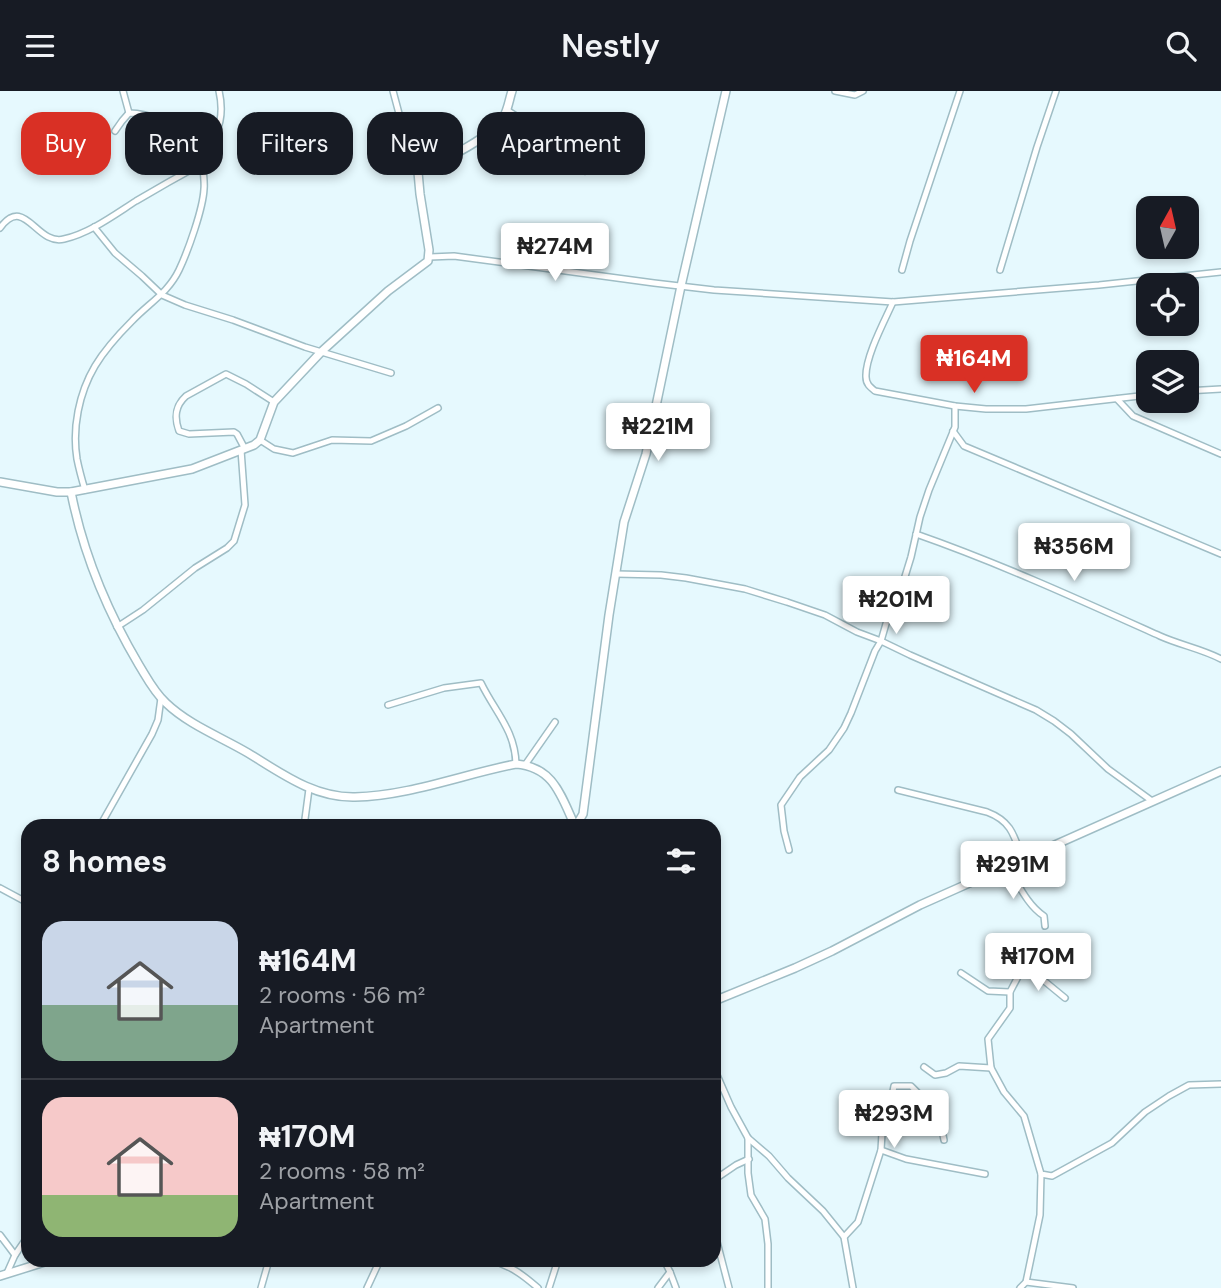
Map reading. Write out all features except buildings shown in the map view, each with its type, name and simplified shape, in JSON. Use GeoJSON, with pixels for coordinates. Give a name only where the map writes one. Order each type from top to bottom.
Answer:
{"type":"FeatureCollection","features":[{"type":"Feature","properties":{"kind":"street"},"geometry":{"type":"LineString","coordinates":[[123,91],[129,112]]}},
{"type":"Feature","properties":{"kind":"street"},"geometry":{"type":"LineString","coordinates":[[219,91],[220,112]]}},
{"type":"Feature","properties":{"kind":"street"},"geometry":{"type":"LineString","coordinates":[[393,91],[399,112]]}},
{"type":"Feature","properties":{"kind":"street"},"geometry":{"type":"LineString","coordinates":[[463,148],[495,128],[502,120],[512,91]]}},
{"type":"Feature","properties":{"kind":"street"},"geometry":{"type":"LineString","coordinates":[[580,819],[583,814],[624,522],[646,454],[726,91]]}},
{"type":"Feature","properties":{"kind":"street"},"geometry":{"type":"LineString","coordinates":[[835,91],[855,95],[863,91]]}},
{"type":"Feature","properties":{"kind":"street"},"geometry":{"type":"LineString","coordinates":[[902,270],[960,91]]}},
{"type":"Feature","properties":{"kind":"street"},"geometry":{"type":"LineString","coordinates":[[1000,270],[1056,91]]}},
{"type":"Feature","properties":{"kind":"street"},"geometry":{"type":"LineString","coordinates":[[115,131],[125,118]]}},
{"type":"Feature","properties":{"kind":"street"},"geometry":{"type":"LineString","coordinates":[[0,228],[12,217],[19,216],[49,238],[57,240],[73,236],[182,175]]}},
{"type":"Feature","properties":{"kind":"street"},"geometry":{"type":"LineString","coordinates":[[85,490],[77,458],[75,430],[88,379],[96,363],[134,319],[162,295],[179,272],[204,192],[203,175]]}},
{"type":"Feature","properties":{"kind":"street"},"geometry":{"type":"LineString","coordinates":[[0,482],[57,492],[85,490],[192,469],[254,445],[260,440],[274,403],[321,352],[388,291],[428,261],[430,257],[418,175]]}},
{"type":"Feature","properties":{"kind":"street"},"geometry":{"type":"LineString","coordinates":[[93,227],[115,253],[162,295],[321,352],[391,373]]}},
{"type":"Feature","properties":{"kind":"street"},"geometry":{"type":"LineString","coordinates":[[430,257],[454,256],[681,286],[894,302],[1221,272]]}},
{"type":"Feature","properties":{"kind":"street"},"geometry":{"type":"LineString","coordinates":[[894,302],[875,342],[868,365],[867,382],[875,391],[986,409],[1026,409],[1136,397]]}},
{"type":"Feature","properties":{"kind":"street"},"geometry":{"type":"LineString","coordinates":[[117,627],[143,610],[179,579],[216,557],[234,541],[245,505],[243,450],[237,434],[189,435],[179,431],[175,415],[181,401],[226,374],[274,403]]}},
{"type":"Feature","properties":{"kind":"street"},"geometry":{"type":"LineString","coordinates":[[1199,390],[1221,389]]}},
{"type":"Feature","properties":{"kind":"street"},"geometry":{"type":"LineString","coordinates":[[1117,399],[1133,416],[1221,454]]}},
{"type":"Feature","properties":{"kind":"street"},"geometry":{"type":"LineString","coordinates":[[789,850],[781,805],[800,777],[829,750],[844,728],[903,583],[929,490],[953,431],[955,406]]}},
{"type":"Feature","properties":{"kind":"street"},"geometry":{"type":"LineString","coordinates":[[260,440],[274,449],[293,453],[332,440],[371,441],[438,408]]}},
{"type":"Feature","properties":{"kind":"street"},"geometry":{"type":"LineString","coordinates":[[953,431],[964,446],[1221,554]]}},
{"type":"Feature","properties":{"kind":"street"},"geometry":{"type":"LineString","coordinates":[[71,492],[76,521],[117,627],[153,689],[169,706],[188,719],[309,789],[334,795],[375,795],[520,764],[532,766],[547,775],[556,785],[572,819]]}},
{"type":"Feature","properties":{"kind":"street"},"geometry":{"type":"LineString","coordinates":[[916,534],[961,550],[1177,643],[1221,659]]}},
{"type":"Feature","properties":{"kind":"street"},"geometry":{"type":"LineString","coordinates":[[616,574],[674,576],[745,589],[825,615],[857,632],[1036,710],[1071,734],[1108,769],[1152,801]]}},
{"type":"Feature","properties":{"kind":"street"},"geometry":{"type":"LineString","coordinates":[[388,705],[444,688],[481,683],[504,720],[520,764]]}},
{"type":"Feature","properties":{"kind":"street"},"geometry":{"type":"LineString","coordinates":[[104,819],[152,734],[158,720],[161,698]]}},
{"type":"Feature","properties":{"kind":"street"},"geometry":{"type":"LineString","coordinates":[[520,764],[555,722]]}},
{"type":"Feature","properties":{"kind":"street"},"geometry":{"type":"LineString","coordinates":[[721,998],[795,968],[920,905],[1221,771]]}},
{"type":"Feature","properties":{"kind":"street"},"geometry":{"type":"LineString","coordinates":[[305,819],[309,789]]}},
{"type":"Feature","properties":{"kind":"street"},"geometry":{"type":"LineString","coordinates":[[898,790],[1000,817],[1008,824],[1022,858]]}},
{"type":"Feature","properties":{"kind":"street"},"geometry":{"type":"LineString","coordinates":[[1007,866],[1037,911],[1044,916],[1045,926]]}},
{"type":"Feature","properties":{"kind":"street"},"geometry":{"type":"LineString","coordinates":[[0,888],[21,899]]}},
{"type":"Feature","properties":{"kind":"street"},"geometry":{"type":"LineString","coordinates":[[1020,1288],[1026,1282],[1040,1215],[1041,1174],[1024,1116],[1004,1092],[991,1068],[988,1039],[1010,1008],[1010,992],[1029,948]]}},
{"type":"Feature","properties":{"kind":"street"},"geometry":{"type":"LineString","coordinates":[[1022,969],[1037,975],[1065,998]]}},
{"type":"Feature","properties":{"kind":"street"},"geometry":{"type":"LineString","coordinates":[[961,973],[988,991],[1010,992]]}},
{"type":"Feature","properties":{"kind":"street"},"geometry":{"type":"LineString","coordinates":[[924,1067],[936,1075],[959,1066],[991,1068]]}},
{"type":"Feature","properties":{"kind":"street"},"geometry":{"type":"LineString","coordinates":[[721,1084],[748,1138],[823,1211],[844,1237],[853,1288]]}},
{"type":"Feature","properties":{"kind":"street"},"geometry":{"type":"LineString","coordinates":[[1041,1174],[1052,1176],[1112,1143],[1145,1112],[1189,1085],[1221,1084]]}},
{"type":"Feature","properties":{"kind":"street"},"geometry":{"type":"LineString","coordinates":[[844,1237],[858,1222],[881,1150],[883,1116],[891,1102],[894,1086],[911,1086],[918,1092],[943,1130],[944,1140]]}},
{"type":"Feature","properties":{"kind":"street"},"geometry":{"type":"LineString","coordinates":[[748,1138],[751,1195],[765,1219],[768,1288]]}},
{"type":"Feature","properties":{"kind":"street"},"geometry":{"type":"LineString","coordinates":[[881,1150],[906,1159],[985,1174]]}},
{"type":"Feature","properties":{"kind":"street"},"geometry":{"type":"LineString","coordinates":[[721,1175],[749,1159]]}},
{"type":"Feature","properties":{"kind":"street"},"geometry":{"type":"LineString","coordinates":[[0,1235],[15,1255]]}},
{"type":"Feature","properties":{"kind":"street"},"geometry":{"type":"LineString","coordinates":[[3,1274],[21,1246]]}},
{"type":"Feature","properties":{"kind":"street"},"geometry":{"type":"LineString","coordinates":[[721,1257],[729,1288]]}},
{"type":"Feature","properties":{"kind":"street"},"geometry":{"type":"LineString","coordinates":[[3,1274],[27,1267]]}},
{"type":"Feature","properties":{"kind":"street"},"geometry":{"type":"LineString","coordinates":[[261,1288],[267,1267]]}},
{"type":"Feature","properties":{"kind":"street"},"geometry":{"type":"LineString","coordinates":[[367,1288],[377,1267]]}},
{"type":"Feature","properties":{"kind":"street"},"geometry":{"type":"LineString","coordinates":[[510,1267],[538,1288]]}},
{"type":"Feature","properties":{"kind":"street"},"geometry":{"type":"LineString","coordinates":[[549,1288],[556,1267]]}},
{"type":"Feature","properties":{"kind":"street"},"geometry":{"type":"LineString","coordinates":[[668,1267],[676,1288]]}},
{"type":"Feature","properties":{"kind":"street"},"geometry":{"type":"LineString","coordinates":[[658,1288],[670,1272]]}},
{"type":"Feature","properties":{"kind":"street"},"geometry":{"type":"LineString","coordinates":[[1026,1282],[1073,1288]]}}]}
